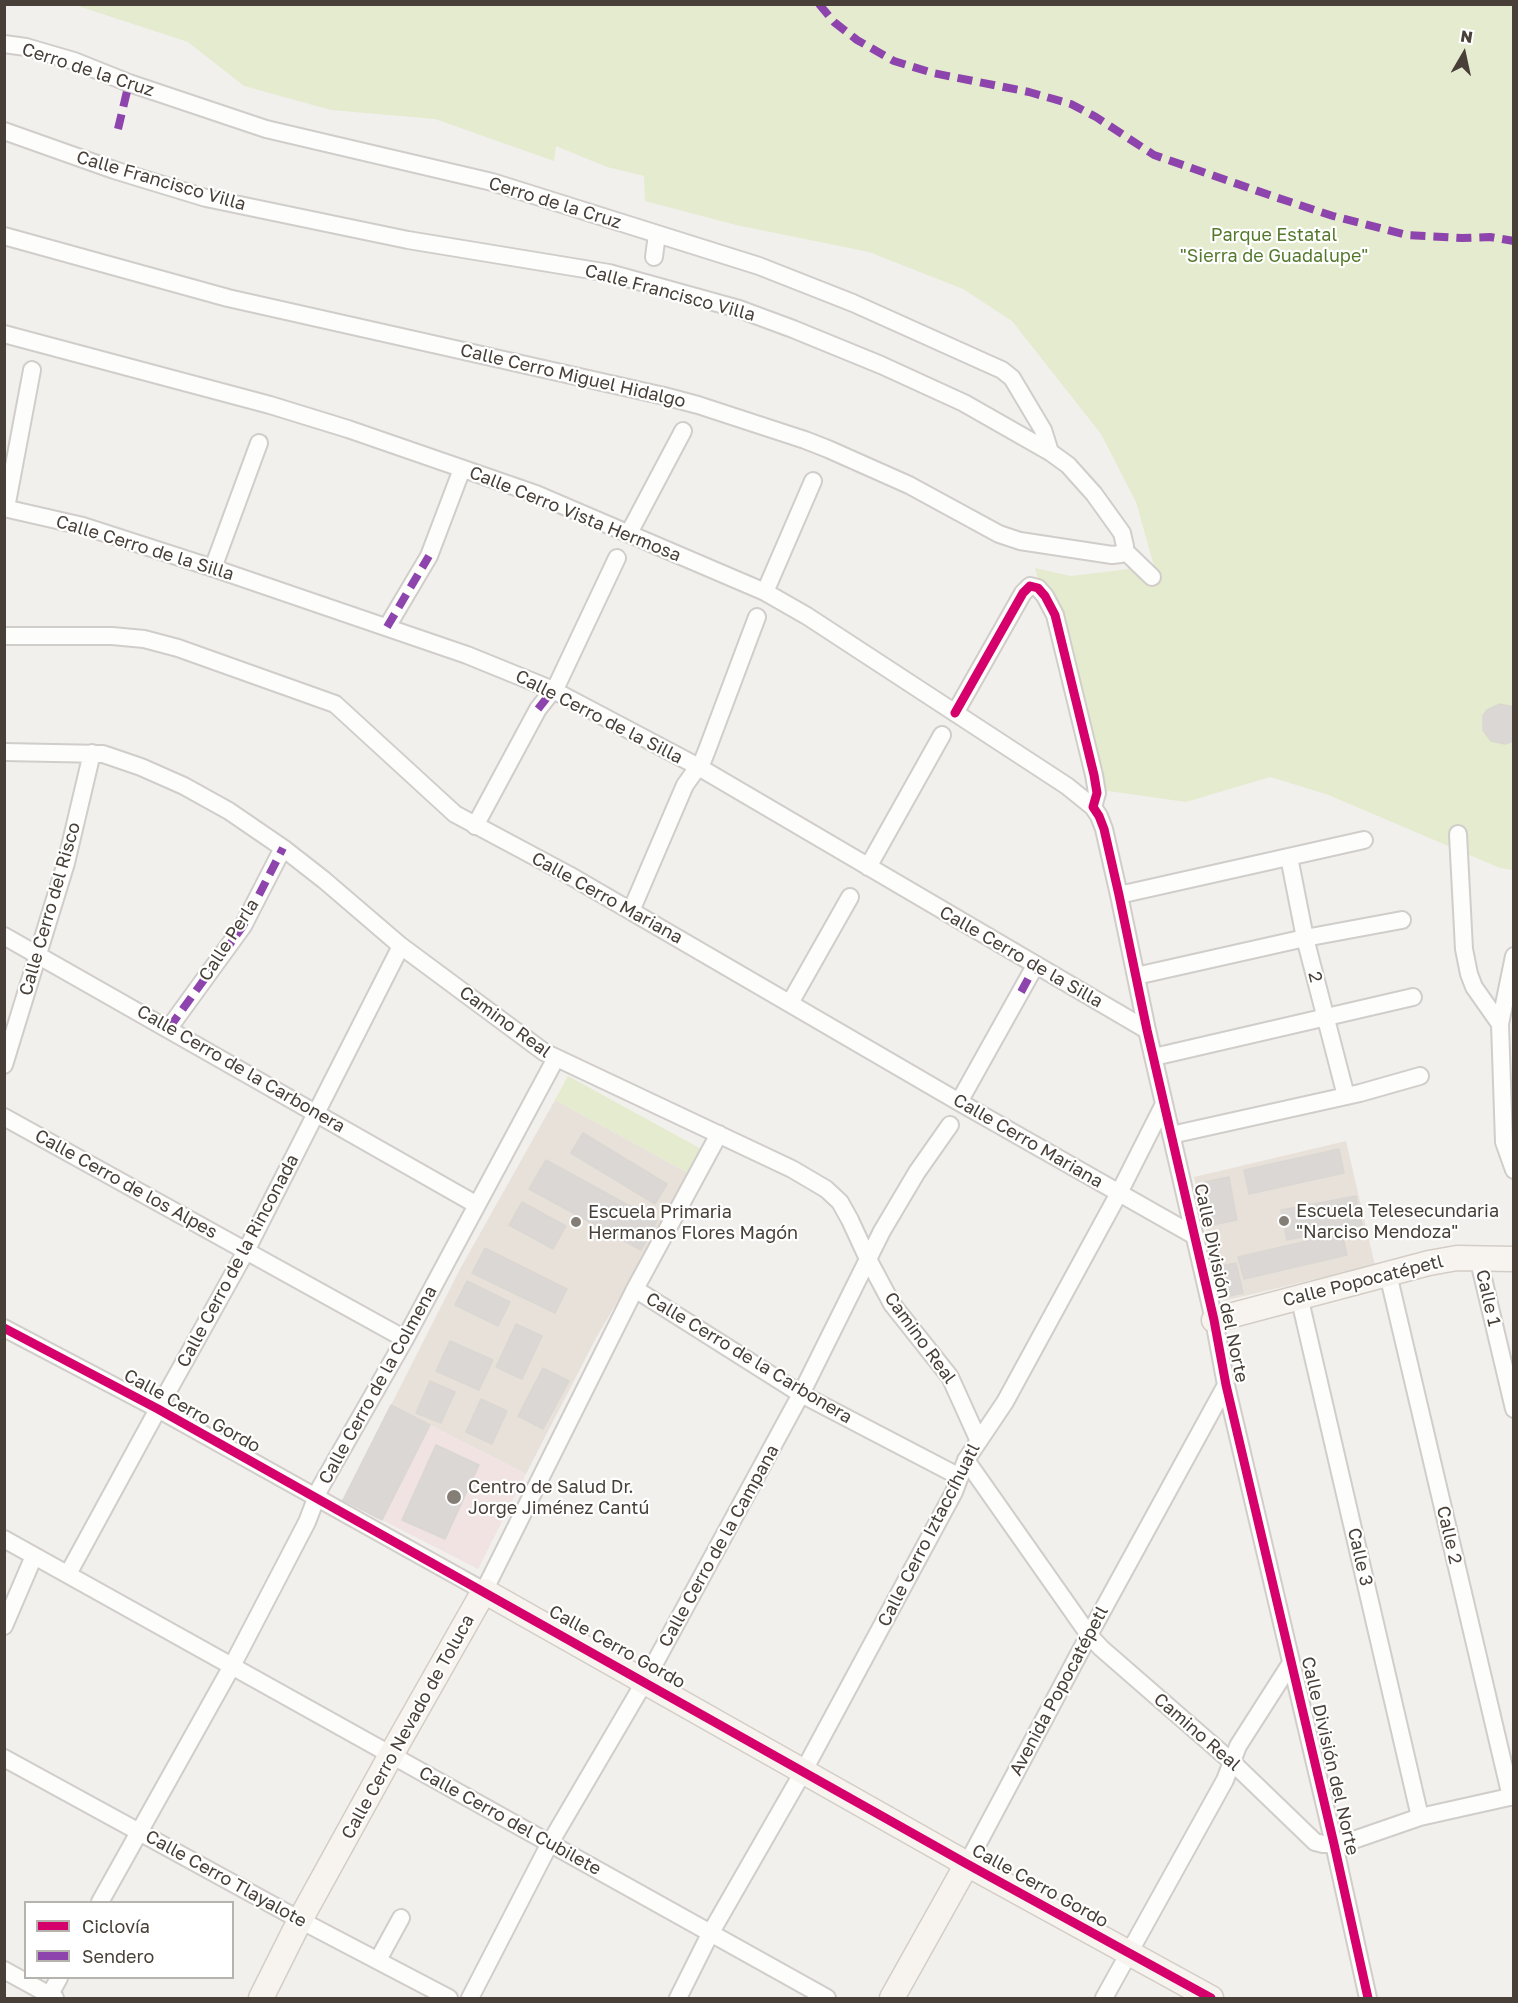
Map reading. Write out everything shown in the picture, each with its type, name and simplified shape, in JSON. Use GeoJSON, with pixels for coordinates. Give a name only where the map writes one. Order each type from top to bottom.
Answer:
{"type":"FeatureCollection","features":[{"type":"Feature","properties":{"kind":"street","name":"Cerro de la Cruz"},"geometry":{"type":"LineString","coordinates":[[4,44],[26,47],[74,61],[129,83],[266,129],[492,183],[759,266],[853,303],[914,339],[1002,370],[1012,378],[1043,430],[1050,452]]}},
{"type":"Feature","properties":{"kind":"street","name":"Calle Francisco Villa"},"geometry":{"type":"LineString","coordinates":[[4,131],[114,170],[206,198],[408,240],[609,273],[740,309],[891,370],[964,403],[1050,452],[1068,465],[1094,494],[1122,533],[1124,550],[1152,577]]}},
{"type":"Feature","properties":{"kind":"street"},"geometry":{"type":"LineString","coordinates":[[654,257],[657,234]]}},
{"type":"Feature","properties":{"kind":"street","name":"Calle Cerro Miguel Hidalgo"},"geometry":{"type":"LineString","coordinates":[[4,236],[228,298],[698,405],[828,449],[909,486],[999,534],[1020,541],[1112,555],[1121,554],[1124,550]]}},
{"type":"Feature","properties":{"kind":"street","name":"Calle Cerro Vista Hermosa"},"geometry":{"type":"LineString","coordinates":[[4,334],[270,405],[348,429],[536,494],[765,592],[807,616],[1067,786],[1093,807]]}},
{"type":"Feature","properties":{"kind":"street"},"geometry":{"type":"LineString","coordinates":[[5,508],[32,370]]}},
{"type":"Feature","properties":{"kind":"street"},"geometry":{"type":"LineString","coordinates":[[629,533],[683,431]]}},
{"type":"Feature","properties":{"kind":"street"},"geometry":{"type":"LineString","coordinates":[[213,568],[259,443]]}},
{"type":"Feature","properties":{"kind":"street"},"geometry":{"type":"LineString","coordinates":[[387,627],[429,556],[462,469]]}},
{"type":"Feature","properties":{"kind":"street"},"geometry":{"type":"LineString","coordinates":[[765,592],[813,481]]}},
{"type":"Feature","properties":{"kind":"street","name":"Calle Cerro de la Silla"},"geometry":{"type":"LineString","coordinates":[[5,508],[82,526],[213,568],[467,655],[553,690],[697,766],[1147,1030]]}},
{"type":"Feature","properties":{"kind":"street"},"geometry":{"type":"LineString","coordinates":[[475,826],[538,709],[553,690],[617,558]]}},
{"type":"Feature","properties":{"kind":"street","name":"Calle División del Norte"},"geometry":{"type":"LineString","coordinates":[[955,713],[1023,593],[1030,586],[1038,588],[1055,615],[1094,775],[1097,793],[1093,807],[1104,830],[1227,1385],[1368,1998]]}},
{"type":"Feature","properties":{"kind":"street"},"geometry":{"type":"LineString","coordinates":[[631,911],[685,785],[703,760],[757,617]]}},
{"type":"Feature","properties":{"kind":"street","name":"Calle Cerro Mariana"},"geometry":{"type":"LineString","coordinates":[[4,636],[112,636],[144,639],[178,648],[323,699],[343,710],[363,732],[455,814],[569,875],[959,1102],[1195,1236]]}},
{"type":"Feature","properties":{"kind":"street"},"geometry":{"type":"LineString","coordinates":[[868,867],[942,735]]}},
{"type":"Feature","properties":{"kind":"street","name":"Camino Real"},"geometry":{"type":"LineString","coordinates":[[4,752],[92,753],[118,757],[184,786],[229,811],[283,848],[401,946],[528,1041],[556,1058],[792,1169],[826,1189],[840,1202],[892,1304],[950,1377],[978,1439]]}},
{"type":"Feature","properties":{"kind":"street","name":"Calle Cerro del Risco"},"geometry":{"type":"LineString","coordinates":[[4,1065],[66,863],[92,753]]}},
{"type":"Feature","properties":{"kind":"street"},"geometry":{"type":"LineString","coordinates":[[1458,834],[1464,949],[1469,974],[1479,996],[1500,1024]]}},
{"type":"Feature","properties":{"kind":"street"},"geometry":{"type":"LineString","coordinates":[[1119,895],[1364,840]]}},
{"type":"Feature","properties":{"kind":"street","name":"Calle Perla"},"geometry":{"type":"LineString","coordinates":[[169,1028],[243,926],[283,848]]}},
{"type":"Feature","properties":{"kind":"street","name":"2"},"geometry":{"type":"LineString","coordinates":[[1289,857],[1305,938],[1346,1096]]}},
{"type":"Feature","properties":{"kind":"street"},"geometry":{"type":"LineString","coordinates":[[790,1003],[850,897]]}},
{"type":"Feature","properties":{"kind":"street"},"geometry":{"type":"LineString","coordinates":[[1136,976],[1305,938],[1402,920]]}},
{"type":"Feature","properties":{"kind":"street","name":"Calle Cerro de la Carbonera"},"geometry":{"type":"LineString","coordinates":[[4,936],[477,1204]]}},
{"type":"Feature","properties":{"kind":"street","name":"Calle Cerro de la Rinconada"},"geometry":{"type":"LineString","coordinates":[[68,1574],[246,1251],[401,946]]}},
{"type":"Feature","properties":{"kind":"street"},"geometry":{"type":"LineString","coordinates":[[1514,956],[1500,1024],[1504,1142],[1514,1170]]}},
{"type":"Feature","properties":{"kind":"street"},"geometry":{"type":"LineString","coordinates":[[959,1102],[1035,966]]}},
{"type":"Feature","properties":{"kind":"street"},"geometry":{"type":"LineString","coordinates":[[1154,1057],[1413,997]]}},
{"type":"Feature","properties":{"kind":"street","name":"Calle Cerro de la Colmena"},"geometry":{"type":"LineString","coordinates":[[101,1901],[232,1666],[307,1522],[326,1476],[405,1338],[556,1058]]}},
{"type":"Feature","properties":{"kind":"street"},"geometry":{"type":"LineString","coordinates":[[1171,1135],[1346,1096],[1420,1076]]}},
{"type":"Feature","properties":{"kind":"street","name":"Calle Cerro Iztaccíhuatl"},"geometry":{"type":"LineString","coordinates":[[678,1998],[710,1934],[803,1772],[954,1492],[966,1460],[1005,1402],[1119,1193],[1164,1104]]}},
{"type":"Feature","properties":{"kind":"street","name":"Calle Cerro de los Alpes"},"geometry":{"type":"LineString","coordinates":[[4,1117],[405,1338]]}},
{"type":"Feature","properties":{"kind":"street","name":"Calle Cerro de la Campana"},"geometry":{"type":"LineString","coordinates":[[470,1998],[550,1843],[645,1681],[801,1394],[868,1259],[917,1172],[950,1125]]}},
{"type":"Feature","properties":{"kind":"street","name":"Calle Cerro Nevado de Toluca"},"geometry":{"type":"LineString","coordinates":[[261,1998],[300,1920],[484,1591],[635,1289],[719,1134]]}},
{"type":"Feature","properties":{"kind":"street","name":"Calle 1"},"geometry":{"type":"LineString","coordinates":[[1478,1257],[1514,1409]]}},
{"type":"Feature","properties":{"kind":"street","name":"Calle Popocatépetl"},"geometry":{"type":"LineString","coordinates":[[1214,1320],[1429,1263],[1456,1258],[1514,1259]]}},
{"type":"Feature","properties":{"kind":"street","name":"Calle 2"},"geometry":{"type":"LineString","coordinates":[[1388,1274],[1512,1797]]}},
{"type":"Feature","properties":{"kind":"street","name":"Calle Cerro de la Carbonera"},"geometry":{"type":"LineString","coordinates":[[635,1289],[801,1394],[960,1477]]}},
{"type":"Feature","properties":{"kind":"street","name":"Calle 3"},"geometry":{"type":"LineString","coordinates":[[1299,1296],[1420,1817]]}},
{"type":"Feature","properties":{"kind":"street","name":"Calle Cerro Gordo"},"geometry":{"type":"LineString","coordinates":[[4,1328],[158,1409],[967,1864],[1211,1998]]}},
{"type":"Feature","properties":{"kind":"street","name":"Avenida Popocatépetl"},"geometry":{"type":"LineString","coordinates":[[892,1998],[1227,1385]]}},
{"type":"Feature","properties":{"kind":"street","name":"Camino Real"},"geometry":{"type":"LineString","coordinates":[[966,1460],[1089,1635],[1101,1648],[1232,1762],[1309,1837],[1315,1842],[1334,1844]]}},
{"type":"Feature","properties":{"kind":"street","name":"Calle Cerro del Cubilete"},"geometry":{"type":"LineString","coordinates":[[4,1539],[827,1998]]}},
{"type":"Feature","properties":{"kind":"street"},"geometry":{"type":"LineString","coordinates":[[4,1626],[34,1556]]}},
{"type":"Feature","properties":{"kind":"street"},"geometry":{"type":"LineString","coordinates":[[1104,1998],[1225,1780],[1238,1746],[1291,1663]]}},
{"type":"Feature","properties":{"kind":"street","name":"Calle Cerro Tlayalote"},"geometry":{"type":"LineString","coordinates":[[4,1758],[300,1920],[449,1998]]}},
{"type":"Feature","properties":{"kind":"street"},"geometry":{"type":"LineString","coordinates":[[1334,1844],[1350,1842],[1420,1817],[1512,1797]]}},
{"type":"Feature","properties":{"kind":"street"},"geometry":{"type":"LineString","coordinates":[[378,1960],[400,1918]]}},
{"type":"Feature","properties":{"kind":"street"},"geometry":{"type":"LineString","coordinates":[[4,1970],[51,1997],[58,1979]]}},
{"type":"Feature","properties":{"kind":"shaded area"},"geometry":{"type":"Polygon","coordinates":[[[555,1100],[692,1175],[596,1338],[526,1474],[391,1405],[460,1269],[555,1100]]]}},
{"type":"Feature","properties":{"kind":"shaded area","name":"Escuela Telesecundaria \"Narciso Mendoza\""},"geometry":{"type":"Polygon","coordinates":[[[1346,1141],[1375,1265],[1223,1301],[1194,1177],[1346,1141]]]}},
{"type":"Feature","properties":{"kind":"shaded area","name":"Centro de Salud Dr. Jorge Jiménez Cantú"},"geometry":{"type":"Polygon","coordinates":[[[430,1425],[526,1474],[478,1569],[382,1520],[430,1425]]]}},
{"type":"Feature","properties":{"kind":"green space","name":"Parque Estatal \"Sierra de Guadalupe\""},"geometry":{"type":"Polygon","coordinates":[[[75,5],[1513,5],[1513,870],[1500,868],[1326,794],[1270,777],[1186,802],[1101,790],[1035,568],[1071,576],[1154,566],[1136,502],[1101,434],[1012,321],[963,289],[869,252],[736,225],[645,201],[644,176],[607,167],[556,146],[554,161],[435,119],[331,110],[244,86],[188,42],[75,5]]]}},
{"type":"Feature","properties":{"kind":"green space"},"geometry":{"type":"Polygon","coordinates":[[[568,1076],[705,1151],[692,1175],[555,1100],[568,1076]]]}},
{"type":"Feature","properties":{"kind":"building"},"geometry":{"type":"Polygon","coordinates":[[[1500,704],[1514,707],[1514,741],[1505,744],[1491,741],[1483,730],[1483,716],[1487,710],[1500,704]]]}},
{"type":"Feature","properties":{"kind":"building"},"geometry":{"type":"Polygon","coordinates":[[[583,1133],[667,1184],[655,1204],[571,1153],[583,1133]]]}},
{"type":"Feature","properties":{"kind":"building"},"geometry":{"type":"Polygon","coordinates":[[[1339,1149],[1344,1173],[1249,1194],[1244,1170],[1339,1149]]]}},
{"type":"Feature","properties":{"kind":"building"},"geometry":{"type":"Polygon","coordinates":[[[546,1160],[657,1221],[641,1250],[529,1189],[546,1160]]]}},
{"type":"Feature","properties":{"kind":"building"},"geometry":{"type":"Polygon","coordinates":[[[1229,1177],[1237,1220],[1212,1225],[1204,1182],[1229,1177]]]}},
{"type":"Feature","properties":{"kind":"building"},"geometry":{"type":"Polygon","coordinates":[[[1356,1196],[1362,1225],[1287,1240],[1281,1210],[1356,1196]]]}},
{"type":"Feature","properties":{"kind":"building"},"geometry":{"type":"Polygon","coordinates":[[[522,1202],[566,1226],[553,1249],[509,1225],[522,1202]]]}},
{"type":"Feature","properties":{"kind":"building"},"geometry":{"type":"Polygon","coordinates":[[[1342,1233],[1347,1255],[1244,1279],[1238,1257],[1342,1233]]]}},
{"type":"Feature","properties":{"kind":"building"},"geometry":{"type":"Polygon","coordinates":[[[485,1248],[567,1289],[555,1313],[472,1273],[485,1248]]]}},
{"type":"Feature","properties":{"kind":"building"},"geometry":{"type":"Polygon","coordinates":[[[1236,1263],[1243,1293],[1226,1297],[1220,1266],[1236,1263]]]}},
{"type":"Feature","properties":{"kind":"building"},"geometry":{"type":"Polygon","coordinates":[[[467,1281],[510,1302],[498,1326],[455,1305],[467,1281]]]}},
{"type":"Feature","properties":{"kind":"building"},"geometry":{"type":"Polygon","coordinates":[[[516,1324],[542,1336],[522,1379],[496,1367],[516,1324]]]}},
{"type":"Feature","properties":{"kind":"building"},"geometry":{"type":"Polygon","coordinates":[[[450,1341],[493,1360],[479,1390],[436,1371],[450,1341]]]}},
{"type":"Feature","properties":{"kind":"building"},"geometry":{"type":"Polygon","coordinates":[[[543,1368],[569,1381],[543,1429],[518,1416],[543,1368]]]}},
{"type":"Feature","properties":{"kind":"building"},"geometry":{"type":"Polygon","coordinates":[[[430,1381],[455,1392],[441,1423],[416,1413],[430,1381]]]}},
{"type":"Feature","properties":{"kind":"building"},"geometry":{"type":"Polygon","coordinates":[[[481,1399],[507,1411],[492,1444],[466,1432],[481,1399]]]}},
{"type":"Feature","properties":{"kind":"building"},"geometry":{"type":"Polygon","coordinates":[[[391,1405],[430,1425],[382,1520],[343,1500],[391,1405]]]}},
{"type":"Feature","properties":{"kind":"building"},"geometry":{"type":"Polygon","coordinates":[[[436,1445],[479,1465],[445,1539],[402,1520],[436,1445]]]}},
{"type":"Feature","properties":{"kind":"marked path"},"geometry":{"type":"LineString","coordinates":[[819,4],[834,22],[857,40],[894,61],[933,73],[1029,92],[1071,104],[1096,117],[1154,155],[1275,197],[1333,216],[1407,235],[1490,237],[1514,241]]}},
{"type":"Feature","properties":{"kind":"marked path"},"geometry":{"type":"LineString","coordinates":[[118,129],[129,83]]}},
{"type":"Feature","properties":{"kind":"marked path"},"geometry":{"type":"LineString","coordinates":[[387,627],[429,556]]}},
{"type":"Feature","properties":{"kind":"marked path"},"geometry":{"type":"LineString","coordinates":[[538,709],[553,690]]}},
{"type":"Feature","properties":{"kind":"marked path"},"geometry":{"type":"LineString","coordinates":[[169,1028],[243,926],[283,848]]}},
{"type":"Feature","properties":{"kind":"marked path"},"geometry":{"type":"LineString","coordinates":[[1021,992],[1035,966]]}},
{"type":"Feature","properties":{"kind":"cycle path"},"geometry":{"type":"LineString","coordinates":[[955,713],[1023,593],[1030,586],[1038,588],[1055,615],[1094,775],[1097,793],[1093,807],[1104,829],[1147,1030],[1214,1320],[1226,1385],[1368,1998]]}},
{"type":"Feature","properties":{"kind":"cycle path"},"geometry":{"type":"LineString","coordinates":[[4,1328],[158,1409],[967,1864],[1211,1998]]}},
{"type":"Feature","properties":{"kind":"place","name":"Escuela Telesecundaria \"Narciso Mendoza\""},"geometry":{"type":"Point","coordinates":[1284,1221]}},
{"type":"Feature","properties":{"kind":"place","name":"Escuela Primaria Hermanos Flores Magón"},"geometry":{"type":"Point","coordinates":[576,1222]}},
{"type":"Feature","properties":{"kind":"place","name":"Centro de Salud Dr. Jorge Jiménez Cantú"},"geometry":{"type":"Point","coordinates":[454,1497]}}]}
